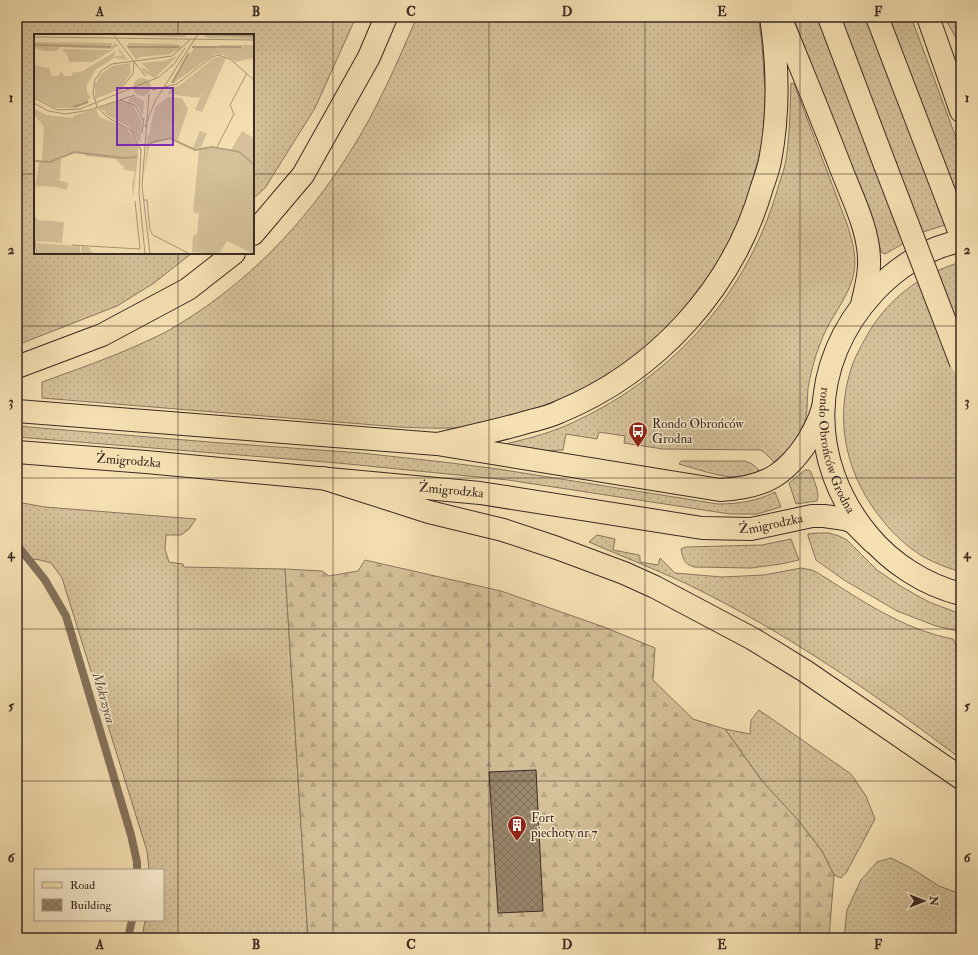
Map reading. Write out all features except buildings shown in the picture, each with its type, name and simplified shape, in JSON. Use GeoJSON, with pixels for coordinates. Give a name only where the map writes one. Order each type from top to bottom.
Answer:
{"type":"FeatureCollection","features":[{"type":"Feature","properties":{"kind":"main road"},"geometry":{"type":"LineString","coordinates":[[254,233],[302,175],[369,56],[386,17]]}},
{"type":"Feature","properties":{"kind":"main road"},"geometry":{"type":"LineString","coordinates":[[437,444],[545,417],[558,413],[589,399],[646,361],[672,338],[696,312],[726,271],[744,238],[756,208],[770,162],[776,98],[776,66],[771,17]]}},
{"type":"Feature","properties":{"kind":"main road"},"geometry":{"type":"LineString","coordinates":[[780,17],[816,103],[865,234],[870,259],[862,305]]}},
{"type":"Feature","properties":{"kind":"main road"},"geometry":{"type":"LineString","coordinates":[[829,17],[961,363]]}},
{"type":"Feature","properties":{"kind":"main road"},"geometry":{"type":"LineString","coordinates":[[877,17],[961,236]]}},
{"type":"Feature","properties":{"kind":"main road"},"geometry":{"type":"LineString","coordinates":[[929,20],[961,67]]}},
{"type":"Feature","properties":{"kind":"main road"},"geometry":{"type":"LineString","coordinates":[[929,20],[961,111]]}},
{"type":"Feature","properties":{"kind":"main road","name":"rondo Obrońców Grodna"},"geometry":{"type":"LineString","coordinates":[[961,241],[931,251],[906,265],[885,280],[862,305],[847,328],[837,348],[828,376],[824,402],[823,432],[828,461],[837,487],[849,510],[873,542],[889,557],[910,573],[936,586],[961,594]]}},
{"type":"Feature","properties":{"kind":"main road"},"geometry":{"type":"LineString","coordinates":[[17,367],[102,335],[188,289],[233,254]]}},
{"type":"Feature","properties":{"kind":"main road"},"geometry":{"type":"LineString","coordinates":[[17,411],[437,444],[709,489],[736,489],[758,484],[784,470],[799,454],[816,427],[824,402]]}},
{"type":"Feature","properties":{"kind":"main road","name":"Żmigrodzka"},"geometry":{"type":"LineString","coordinates":[[17,452],[146,462],[480,493],[702,528],[751,529],[812,516],[824,516],[845,519],[853,522],[873,542]]}},
{"type":"Feature","properties":{"kind":"main road"},"geometry":{"type":"LineString","coordinates":[[323,478],[429,512],[503,530],[624,573],[655,587],[753,639],[805,671],[961,778]]}},
{"type":"Feature","properties":{"kind":"green space"},"geometry":{"type":"Polygon","coordinates":[[[17,17],[356,17],[315,108],[265,188],[254,198],[254,34],[34,34],[34,254],[191,254],[154,283],[117,306],[17,345],[17,17]]]}},
{"type":"Feature","properties":{"kind":"green space"},"geometry":{"type":"Polygon","coordinates":[[[417,17],[758,17],[762,47],[766,109],[763,134],[756,166],[741,214],[724,251],[702,286],[676,318],[647,346],[614,370],[578,391],[496,422],[469,427],[399,427],[42,398],[42,382],[95,363],[168,331],[224,293],[271,252],[293,229],[313,204],[332,179],[360,136],[378,103],[417,17]]]}},
{"type":"Feature","properties":{"kind":"green space"},"geometry":{"type":"Polygon","coordinates":[[[793,17],[911,17],[961,151],[961,220],[923,232],[885,254],[881,252],[873,220],[869,215],[793,17]]]}},
{"type":"Feature","properties":{"kind":"green space"},"geometry":{"type":"Polygon","coordinates":[[[961,17],[961,47],[945,18],[961,17]]]}},
{"type":"Feature","properties":{"kind":"green space"},"geometry":{"type":"Polygon","coordinates":[[[791,83],[794,84],[847,224],[855,260],[854,272],[849,288],[826,330],[816,355],[808,388],[807,413],[805,422],[794,442],[774,462],[760,450],[663,449],[624,443],[625,436],[599,432],[597,439],[566,434],[563,450],[540,451],[501,445],[541,435],[565,426],[602,407],[637,385],[669,360],[698,332],[723,301],[745,267],[763,230],[783,172],[787,155],[789,134],[791,83]]]}},
{"type":"Feature","properties":{"kind":"green space"},"geometry":{"type":"Polygon","coordinates":[[[961,262],[961,572],[932,561],[912,549],[892,532],[871,505],[853,468],[847,448],[844,428],[844,408],[846,387],[852,366],[873,325],[893,301],[905,291],[932,274],[961,262]]]}},
{"type":"Feature","properties":{"kind":"green space"},"geometry":{"type":"Polygon","coordinates":[[[17,426],[361,453],[443,462],[498,469],[718,504],[748,501],[761,498],[775,492],[781,507],[757,514],[730,514],[508,480],[338,463],[17,437],[17,426]]]}},
{"type":"Feature","properties":{"kind":"green space"},"geometry":{"type":"Polygon","coordinates":[[[681,461],[745,461],[752,464],[760,471],[753,475],[732,477],[709,473],[679,464],[681,461]]]}},
{"type":"Feature","properties":{"kind":"green space"},"geometry":{"type":"Polygon","coordinates":[[[805,470],[809,470],[811,472],[818,498],[817,501],[796,504],[789,483],[805,470]]]}},
{"type":"Feature","properties":{"kind":"green space"},"geometry":{"type":"Polygon","coordinates":[[[17,502],[45,507],[196,519],[189,529],[181,535],[166,535],[165,549],[169,562],[183,564],[184,567],[285,569],[308,938],[142,938],[145,921],[164,921],[164,869],[149,869],[147,851],[62,578],[51,563],[17,557],[17,502]]]}},
{"type":"Feature","properties":{"kind":"green space"},"geometry":{"type":"Polygon","coordinates":[[[829,533],[847,540],[877,570],[902,587],[929,602],[961,614],[961,632],[936,626],[897,611],[844,580],[816,560],[808,534],[829,533]]]}},
{"type":"Feature","properties":{"kind":"green space"},"geometry":{"type":"Polygon","coordinates":[[[597,535],[615,539],[613,550],[639,555],[640,562],[658,565],[660,558],[675,573],[722,577],[764,575],[801,568],[812,570],[899,621],[934,634],[953,639],[960,663],[962,697],[961,759],[862,687],[794,643],[723,602],[687,584],[589,542],[597,535]]]}},
{"type":"Feature","properties":{"kind":"green space"},"geometry":{"type":"Polygon","coordinates":[[[791,539],[799,560],[751,568],[694,567],[684,561],[681,549],[685,547],[762,545],[791,539]]]}},
{"type":"Feature","properties":{"kind":"green space"},"geometry":{"type":"Polygon","coordinates":[[[365,560],[501,591],[604,627],[655,648],[653,680],[693,719],[725,729],[762,781],[798,820],[822,851],[834,875],[829,938],[308,938],[285,569],[322,571],[329,576],[358,571],[365,560]]]}},
{"type":"Feature","properties":{"kind":"green space"},"geometry":{"type":"Polygon","coordinates":[[[759,710],[851,774],[866,796],[875,819],[846,873],[841,878],[834,875],[822,851],[798,820],[762,781],[725,729],[750,734],[751,720],[759,710]]]}},
{"type":"Feature","properties":{"kind":"green space"},"geometry":{"type":"Polygon","coordinates":[[[891,858],[911,868],[939,886],[961,894],[961,938],[844,938],[847,910],[861,880],[877,862],[891,858]]]}},
{"type":"Feature","properties":{"kind":"waterway","name":"Mokrzyca"},"geometry":{"type":"LineString","coordinates":[[17,545],[45,580],[66,616],[131,835],[137,862],[137,869]]}},
{"type":"Feature","properties":{"kind":"waterway","name":"Mokrzyca"},"geometry":{"type":"LineString","coordinates":[[128,938],[132,921]]}},
{"type":"Feature","properties":{"kind":"place","name":"Rondo Obrońców Grodna"},"geometry":{"type":"Point","coordinates":[638,448]}},
{"type":"Feature","properties":{"kind":"place","name":"Fort piechoty nr 7"},"geometry":{"type":"Point","coordinates":[517,842]}}]}
